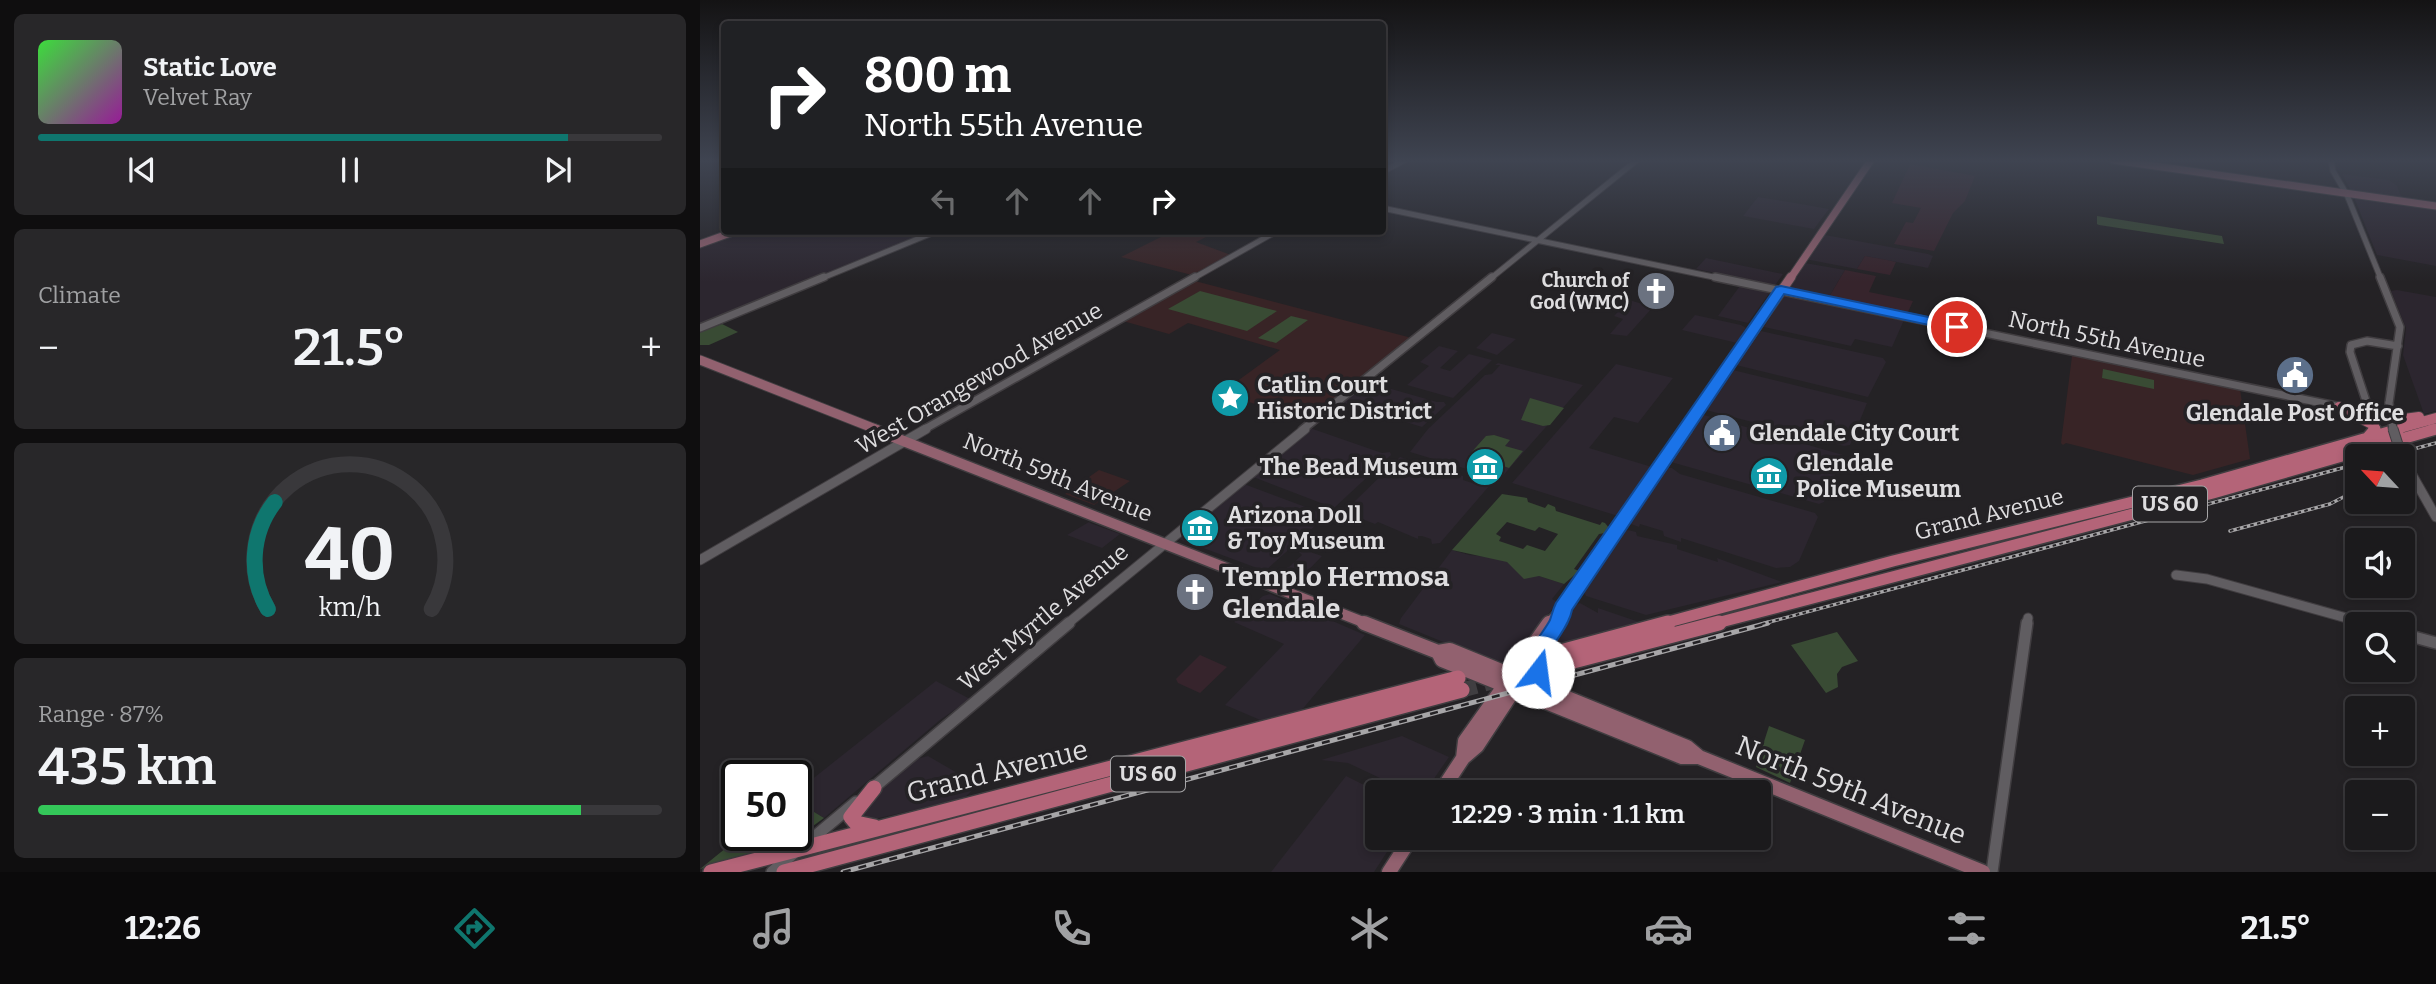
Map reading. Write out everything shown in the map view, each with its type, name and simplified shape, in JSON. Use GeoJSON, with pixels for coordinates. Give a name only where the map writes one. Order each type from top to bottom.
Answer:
{"type":"FeatureCollection","features":[{"type":"Feature","properties":{"kind":"highway"},"geometry":{"type":"LineString","coordinates":[[2339,407],[2360,415],[2374,425]]}},
{"type":"Feature","properties":{"kind":"highway"},"geometry":{"type":"LineString","coordinates":[[2365,439],[2374,432],[2370,412],[2407,419],[2436,413]]}},
{"type":"Feature","properties":{"kind":"highway","name":"Grand Avenue"},"geometry":{"type":"LineString","coordinates":[[1550,657],[1906,558],[2202,485],[2436,418]]}},
{"type":"Feature","properties":{"kind":"highway","name":"Grand Avenue"},"geometry":{"type":"LineString","coordinates":[[1550,657],[2213,493],[2436,429]]}},
{"type":"Feature","properties":{"kind":"highway","name":"Grand Avenue"},"geometry":{"type":"LineString","coordinates":[[784,872],[1460,684],[812,846]]}},
{"type":"Feature","properties":{"kind":"highway"},"geometry":{"type":"LineString","coordinates":[[874,788],[851,817],[856,823],[878,828]]}},
{"type":"Feature","properties":{"kind":"highway","name":"Grand Avenue"},"geometry":{"type":"LineString","coordinates":[[711,872],[792,851]]}},
{"type":"Feature","properties":{"kind":"main road"},"geometry":{"type":"LineString","coordinates":[[1449,780],[1463,758],[1477,746],[1553,617],[1563,608],[1843,201]]}},
{"type":"Feature","properties":{"kind":"main road"},"geometry":{"type":"LineString","coordinates":[[2401,201],[2436,206]]}},
{"type":"Feature","properties":{"kind":"main road"},"geometry":{"type":"LineString","coordinates":[[700,244],[725,235]]}},
{"type":"Feature","properties":{"kind":"main road","name":"North 59th Avenue"},"geometry":{"type":"LineString","coordinates":[[700,360],[1438,652],[1442,660],[1577,702],[1687,747],[1699,757],[1983,872]]}},
{"type":"Feature","properties":{"kind":"main road"},"geometry":{"type":"LineString","coordinates":[[1513,682],[1550,657],[1563,608]]}},
{"type":"Feature","properties":{"kind":"main road"},"geometry":{"type":"LineString","coordinates":[[1550,657],[1537,665],[1541,677],[1554,690],[1577,702]]}},
{"type":"Feature","properties":{"kind":"main road","name":"North 59th Avenue"},"geometry":{"type":"LineString","coordinates":[[1513,682],[1682,757],[1699,757]]}},
{"type":"Feature","properties":{"kind":"main road"},"geometry":{"type":"LineString","coordinates":[[1389,872],[1403,850]]}},
{"type":"Feature","properties":{"kind":"street","name":"West Myrtle Avenue"},"geometry":{"type":"LineString","coordinates":[[812,839],[1163,544],[1587,201]]}},
{"type":"Feature","properties":{"kind":"street"},"geometry":{"type":"LineString","coordinates":[[2348,201],[2398,322],[2398,346],[2389,409],[2398,444]]}},
{"type":"Feature","properties":{"kind":"street","name":"North 55th Avenue"},"geometry":{"type":"LineString","coordinates":[[1386,209],[2370,412]]}},
{"type":"Feature","properties":{"kind":"street"},"geometry":{"type":"LineString","coordinates":[[700,328],[927,235]]}},
{"type":"Feature","properties":{"kind":"street","name":"West Orangewood Avenue"},"geometry":{"type":"LineString","coordinates":[[700,560],[906,440],[1270,235]]}},
{"type":"Feature","properties":{"kind":"street"},"geometry":{"type":"LineString","coordinates":[[2370,412],[2350,348],[2360,341],[2398,346]]}},
{"type":"Feature","properties":{"kind":"street"},"geometry":{"type":"LineString","coordinates":[[2415,481],[2435,516]]}},
{"type":"Feature","properties":{"kind":"street"},"geometry":{"type":"LineString","coordinates":[[2176,575],[2207,579],[2345,618]]}},
{"type":"Feature","properties":{"kind":"street"},"geometry":{"type":"LineString","coordinates":[[1992,872],[2028,618]]}},
{"type":"Feature","properties":{"kind":"street"},"geometry":{"type":"LineString","coordinates":[[2415,637],[2436,643]]}},
{"type":"Feature","properties":{"kind":"street","name":"West Myrtle Avenue"},"geometry":{"type":"LineString","coordinates":[[772,872],[798,851]]}},
{"type":"Feature","properties":{"kind":"shaded area"},"geometry":{"type":"Polygon","coordinates":[[[1755,201],[1780,201],[1829,209],[1814,229],[1743,216],[1755,201]]]}},
{"type":"Feature","properties":{"kind":"shaded area"},"geometry":{"type":"Polygon","coordinates":[[[1893,201],[1965,201],[1953,213],[1934,251],[1894,244],[1906,222],[1913,223],[1921,208],[1892,203],[1893,201]]]}},
{"type":"Feature","properties":{"kind":"shaded area"},"geometry":{"type":"Polygon","coordinates":[[[2355,201],[2384,201],[2436,207],[2436,266],[2377,255],[2355,201]]]}},
{"type":"Feature","properties":{"kind":"shaded area"},"geometry":{"type":"Polygon","coordinates":[[[731,235],[922,235],[700,326],[700,246],[731,235]]]}},
{"type":"Feature","properties":{"kind":"shaded area"},"geometry":{"type":"Polygon","coordinates":[[[1165,235],[1210,235],[1196,242],[1231,255],[1192,275],[1121,257],[1165,235]]]}},
{"type":"Feature","properties":{"kind":"shaded area"},"geometry":{"type":"Polygon","coordinates":[[[1825,235],[1933,256],[1928,268],[1865,256],[1857,269],[1810,260],[1808,258],[1825,235]]]}},
{"type":"Feature","properties":{"kind":"shaded area"},"geometry":{"type":"Polygon","coordinates":[[[1865,256],[1896,262],[1890,275],[1857,269],[1865,256]]]}},
{"type":"Feature","properties":{"kind":"shaded area"},"geometry":{"type":"Polygon","coordinates":[[[1706,258],[1783,274],[1748,323],[1718,316],[1745,279],[1696,269],[1706,258]]]}},
{"type":"Feature","properties":{"kind":"shaded area"},"geometry":{"type":"Polygon","coordinates":[[[1805,263],[1845,270],[1829,297],[1790,288],[1805,263]]]}},
{"type":"Feature","properties":{"kind":"shaded area"},"geometry":{"type":"Polygon","coordinates":[[[1845,270],[1876,276],[1869,292],[1913,301],[1908,312],[1829,297],[1845,270]]]}},
{"type":"Feature","properties":{"kind":"shaded area"},"geometry":{"type":"Polygon","coordinates":[[[1195,281],[1410,339],[1311,419],[1305,420],[1221,393],[1280,350],[1188,323],[1169,334],[1123,321],[1195,281]]]}},
{"type":"Feature","properties":{"kind":"shaded area"},"geometry":{"type":"Polygon","coordinates":[[[2391,291],[2436,297],[2436,411],[2424,414],[2403,355],[2406,328],[2391,291]]]}},
{"type":"Feature","properties":{"kind":"shaded area"},"geometry":{"type":"Polygon","coordinates":[[[1785,294],[1904,320],[1892,347],[1855,339],[1851,346],[1764,327],[1785,294]]]}},
{"type":"Feature","properties":{"kind":"shaded area"},"geometry":{"type":"Polygon","coordinates":[[[1629,300],[1653,307],[1627,336],[1610,334],[1623,319],[1614,316],[1629,300]]]}},
{"type":"Feature","properties":{"kind":"shaded area"},"geometry":{"type":"Polygon","coordinates":[[[1695,315],[1746,328],[1737,343],[1682,330],[1695,315]]]}},
{"type":"Feature","properties":{"kind":"shaded area"},"geometry":{"type":"Polygon","coordinates":[[[1761,331],[1883,358],[1886,362],[1868,397],[1736,365],[1761,331]]]}},
{"type":"Feature","properties":{"kind":"shaded area"},"geometry":{"type":"Polygon","coordinates":[[[1492,333],[1516,339],[1497,355],[1476,348],[1492,333]]]}},
{"type":"Feature","properties":{"kind":"shaded area"},"geometry":{"type":"Polygon","coordinates":[[[1439,346],[1458,351],[1440,368],[1450,371],[1469,354],[1492,360],[1453,398],[1407,385],[1429,366],[1420,362],[1439,346]]]}},
{"type":"Feature","properties":{"kind":"shaded area"},"geometry":{"type":"Polygon","coordinates":[[[2074,354],[2240,389],[2250,459],[2193,475],[2066,443],[2063,445],[2061,443],[2074,354]]]}},
{"type":"Feature","properties":{"kind":"shaded area"},"geometry":{"type":"Polygon","coordinates":[[[1498,363],[1583,385],[1500,479],[1410,452],[1428,429],[1485,375],[1492,374],[1500,365],[1495,365],[1498,363]]]}},
{"type":"Feature","properties":{"kind":"shaded area"},"geometry":{"type":"Polygon","coordinates":[[[1616,364],[1673,378],[1638,423],[1614,417],[1589,448],[1652,467],[1618,516],[1512,483],[1616,364]]]}},
{"type":"Feature","properties":{"kind":"shaded area"},"geometry":{"type":"Polygon","coordinates":[[[1733,370],[1867,403],[1850,445],[1844,446],[1706,410],[1733,370]]]}},
{"type":"Feature","properties":{"kind":"shaded area"},"geometry":{"type":"Polygon","coordinates":[[[1370,380],[1374,384],[1444,402],[1446,405],[1422,427],[1341,402],[1370,380]]]}},
{"type":"Feature","properties":{"kind":"shaded area"},"geometry":{"type":"Polygon","coordinates":[[[1704,415],[1843,455],[1824,502],[1819,504],[1671,462],[1697,419],[1704,415]]]}},
{"type":"Feature","properties":{"kind":"shaded area"},"geometry":{"type":"Polygon","coordinates":[[[1310,428],[1382,453],[1390,452],[1391,455],[1334,508],[1256,478],[1249,479],[1310,428]]]}},
{"type":"Feature","properties":{"kind":"shaded area"},"geometry":{"type":"Polygon","coordinates":[[[1400,457],[1463,476],[1463,480],[1481,486],[1484,483],[1490,485],[1440,543],[1432,544],[1431,539],[1418,536],[1418,539],[1378,522],[1375,524],[1344,512],[1400,457]]]}},
{"type":"Feature","properties":{"kind":"shaded area"},"geometry":{"type":"Polygon","coordinates":[[[1665,468],[1815,513],[1818,517],[1799,561],[1790,567],[1776,568],[1681,538],[1681,542],[1664,536],[1663,531],[1631,524],[1630,520],[1665,468]]]}},
{"type":"Feature","properties":{"kind":"shaded area"},"geometry":{"type":"Polygon","coordinates":[[[1099,470],[1130,481],[1094,505],[1065,494],[1099,470]]]}},
{"type":"Feature","properties":{"kind":"shaded area"},"geometry":{"type":"Polygon","coordinates":[[[1244,484],[1327,515],[1265,571],[1179,539],[1244,484]]]}},
{"type":"Feature","properties":{"kind":"shaded area"},"geometry":{"type":"Polygon","coordinates":[[[1089,522],[1120,534],[1102,548],[1067,535],[1089,522]]]}},
{"type":"Feature","properties":{"kind":"shaded area"},"geometry":{"type":"Polygon","coordinates":[[[1623,532],[1636,532],[1637,536],[1677,545],[1677,549],[1718,562],[1717,558],[1782,582],[1646,615],[1586,596],[1583,590],[1623,532]]]}},
{"type":"Feature","properties":{"kind":"shaded area"},"geometry":{"type":"Polygon","coordinates":[[[1304,550],[1322,556],[1294,585],[1279,578],[1280,570],[1289,567],[1302,555],[1299,552],[1304,550]]]}},
{"type":"Feature","properties":{"kind":"shaded area"},"geometry":{"type":"Polygon","coordinates":[[[1452,550],[1498,558],[1521,574],[1539,576],[1564,584],[1552,599],[1557,602],[1513,663],[1505,667],[1399,624],[1452,550]]]}},
{"type":"Feature","properties":{"kind":"shaded area"},"geometry":{"type":"Polygon","coordinates":[[[1270,594],[1365,635],[1300,712],[1265,722],[1225,705],[1284,644],[1234,622],[1263,596],[1270,594]]]}},
{"type":"Feature","properties":{"kind":"shaded area"},"geometry":{"type":"Polygon","coordinates":[[[1580,603],[1598,613],[1598,608],[1642,623],[1546,650],[1580,603]]]}},
{"type":"Feature","properties":{"kind":"shaded area"},"geometry":{"type":"Polygon","coordinates":[[[1200,655],[1227,667],[1200,693],[1178,683],[1176,679],[1200,655]]]}},
{"type":"Feature","properties":{"kind":"shaded area"},"geometry":{"type":"Polygon","coordinates":[[[936,681],[970,699],[940,720],[824,818],[812,811],[812,779],[936,681]]]}},
{"type":"Feature","properties":{"kind":"shaded area"},"geometry":{"type":"Polygon","coordinates":[[[1402,736],[1449,757],[1433,780],[1384,780],[1348,763],[1321,760],[1402,736]]]}},
{"type":"Feature","properties":{"kind":"shaded area"},"geometry":{"type":"Polygon","coordinates":[[[928,756],[978,785],[963,799],[861,822],[858,811],[863,805],[917,759],[928,756]]]}},
{"type":"Feature","properties":{"kind":"shaded area"},"geometry":{"type":"Polygon","coordinates":[[[1346,776],[1365,786],[1365,850],[1388,850],[1374,872],[1271,872],[1346,776]]]}},
{"type":"Feature","properties":{"kind":"green space"},"geometry":{"type":"Polygon","coordinates":[[[2097,216],[2222,236],[2224,244],[2099,225],[2097,216]]]}},
{"type":"Feature","properties":{"kind":"green space"},"geometry":{"type":"Polygon","coordinates":[[[1200,291],[1277,311],[1247,331],[1168,309],[1200,291]]]}},
{"type":"Feature","properties":{"kind":"green space"},"geometry":{"type":"Polygon","coordinates":[[[1291,316],[1308,320],[1276,343],[1258,338],[1291,316]]]}},
{"type":"Feature","properties":{"kind":"green space"},"geometry":{"type":"Polygon","coordinates":[[[722,324],[738,332],[709,345],[700,345],[700,332],[722,324]]]}},
{"type":"Feature","properties":{"kind":"green space"},"geometry":{"type":"Polygon","coordinates":[[[2103,369],[2154,380],[2154,389],[2102,378],[2103,369]]]}},
{"type":"Feature","properties":{"kind":"green space"},"geometry":{"type":"Polygon","coordinates":[[[1530,398],[1564,408],[1550,425],[1543,426],[1521,420],[1530,398]]]}},
{"type":"Feature","properties":{"kind":"green space"},"geometry":{"type":"Polygon","coordinates":[[[1494,435],[1510,440],[1505,446],[1523,451],[1509,468],[1469,455],[1486,436],[1494,435]]]}},
{"type":"Feature","properties":{"kind":"green space"},"geometry":{"type":"Polygon","coordinates":[[[1502,494],[1527,498],[1528,502],[1545,508],[1548,504],[1555,507],[1556,511],[1600,525],[1602,522],[1609,528],[1605,533],[1599,534],[1574,569],[1579,571],[1564,584],[1539,576],[1524,579],[1507,562],[1452,550],[1502,494]],[[1507,522],[1496,534],[1501,537],[1499,541],[1523,549],[1527,545],[1545,551],[1558,534],[1539,527],[1535,531],[1507,522]]]}},
{"type":"Feature","properties":{"kind":"green space"},"geometry":{"type":"Polygon","coordinates":[[[1837,632],[1858,661],[1842,667],[1837,674],[1838,687],[1826,693],[1791,645],[1837,632]]]}},
{"type":"Feature","properties":{"kind":"green space"},"geometry":{"type":"Polygon","coordinates":[[[1769,726],[1805,740],[1790,783],[1756,767],[1769,726]]]}},
{"type":"Feature","properties":{"kind":"green space"},"geometry":{"type":"Polygon","coordinates":[[[812,811],[824,818],[812,827],[812,811]]]}},
{"type":"Feature","properties":{"kind":"green space"},"geometry":{"type":"Polygon","coordinates":[[[722,851],[769,851],[700,869],[722,851]]]}},
{"type":"Feature","properties":{"kind":"tunnel"},"geometry":{"type":"LineString","coordinates":[[1462,690],[1496,681]]}},
{"type":"Feature","properties":{"kind":"railway"},"geometry":{"type":"LineString","coordinates":[[2415,449],[2436,443]]}},
{"type":"Feature","properties":{"kind":"railway"},"geometry":{"type":"LineString","coordinates":[[1762,624],[2345,467]]}},
{"type":"Feature","properties":{"kind":"railway"},"geometry":{"type":"LineString","coordinates":[[2230,531],[2330,504],[2345,496]]}},
{"type":"Feature","properties":{"kind":"railway"},"geometry":{"type":"LineString","coordinates":[[843,872],[1768,623]]}},
{"type":"Feature","properties":{"kind":"place","name":"Church of God (WMC)"},"geometry":{"type":"Point","coordinates":[1656,291]}},
{"type":"Feature","properties":{"kind":"place","name":"Glendale Post Office"},"geometry":{"type":"Point","coordinates":[2295,375]}},
{"type":"Feature","properties":{"kind":"place","name":"Catlin Court Historic District"},"geometry":{"type":"Point","coordinates":[1230,398]}},
{"type":"Feature","properties":{"kind":"place","name":"Glendale City Court"},"geometry":{"type":"Point","coordinates":[1722,433]}},
{"type":"Feature","properties":{"kind":"place","name":"The Bead Museum"},"geometry":{"type":"Point","coordinates":[1485,467]}},
{"type":"Feature","properties":{"kind":"place","name":"Glendale Police Museum"},"geometry":{"type":"Point","coordinates":[1769,476]}},
{"type":"Feature","properties":{"kind":"place","name":"Arizona Doll & Toy Museum"},"geometry":{"type":"Point","coordinates":[1200,528]}},
{"type":"Feature","properties":{"kind":"place","name":"Templo Hermosa Glendale"},"geometry":{"type":"Point","coordinates":[1195,592]}},
{"type":"Feature","properties":{"kind":"route"},"geometry":{"type":"LineString","coordinates":[[1538,672],[1539,652],[1560,620],[1563,608],[1781,289],[1957,327]]}}]}
